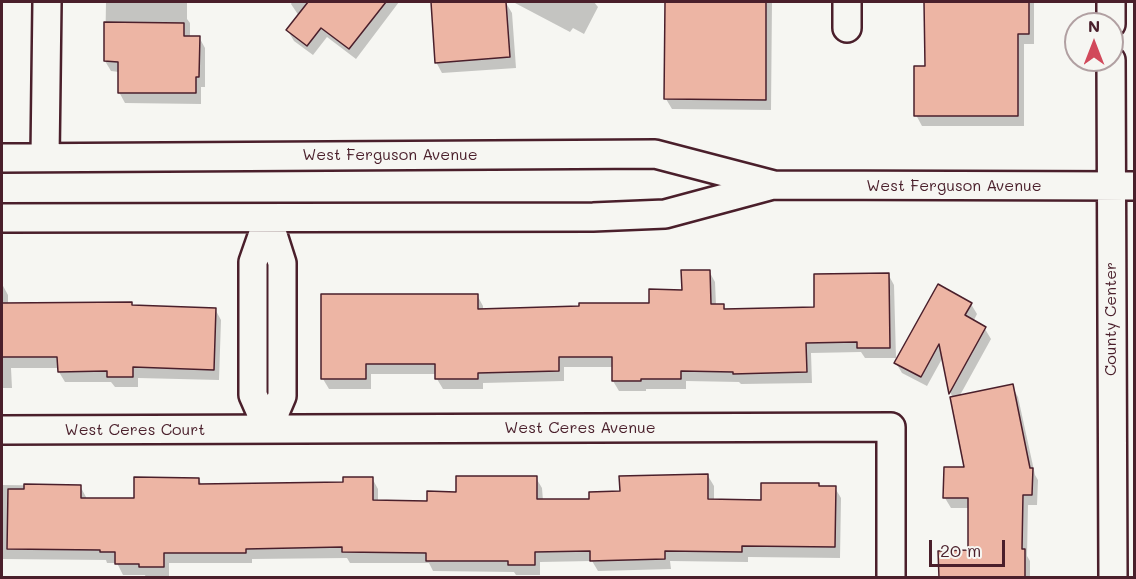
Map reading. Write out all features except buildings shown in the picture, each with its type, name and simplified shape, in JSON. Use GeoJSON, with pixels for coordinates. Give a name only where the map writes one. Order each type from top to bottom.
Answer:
{"type":"FeatureCollection","features":[{"type":"Feature","properties":{"kind":"street"},"geometry":{"type":"LineString","coordinates":[[45,157],[46,2]]}},
{"type":"Feature","properties":{"kind":"street"},"geometry":{"type":"LineString","coordinates":[[847,2],[847,28]]}},
{"type":"Feature","properties":{"kind":"street","name":"County Center"},"geometry":{"type":"LineString","coordinates":[[1112,72],[1123,186],[1113,578]]}},
{"type":"Feature","properties":{"kind":"street","name":"West Ferguson Avenue"},"geometry":{"type":"LineString","coordinates":[[2,158],[655,154],[774,185],[1123,186]]}},
{"type":"Feature","properties":{"kind":"street","name":"West Ferguson Avenue"},"geometry":{"type":"LineString","coordinates":[[2,218],[268,219],[581,217],[665,214],[774,185]]}},
{"type":"Feature","properties":{"kind":"street"},"geometry":{"type":"LineString","coordinates":[[268,219],[253,262],[253,395],[268,429]]}},
{"type":"Feature","properties":{"kind":"street","name":"West Ceres Avenue"},"geometry":{"type":"LineString","coordinates":[[268,429],[891,427],[891,578]]}},
{"type":"Feature","properties":{"kind":"street","name":"West Ceres Court"},"geometry":{"type":"LineString","coordinates":[[2,430],[268,429]]}}]}
